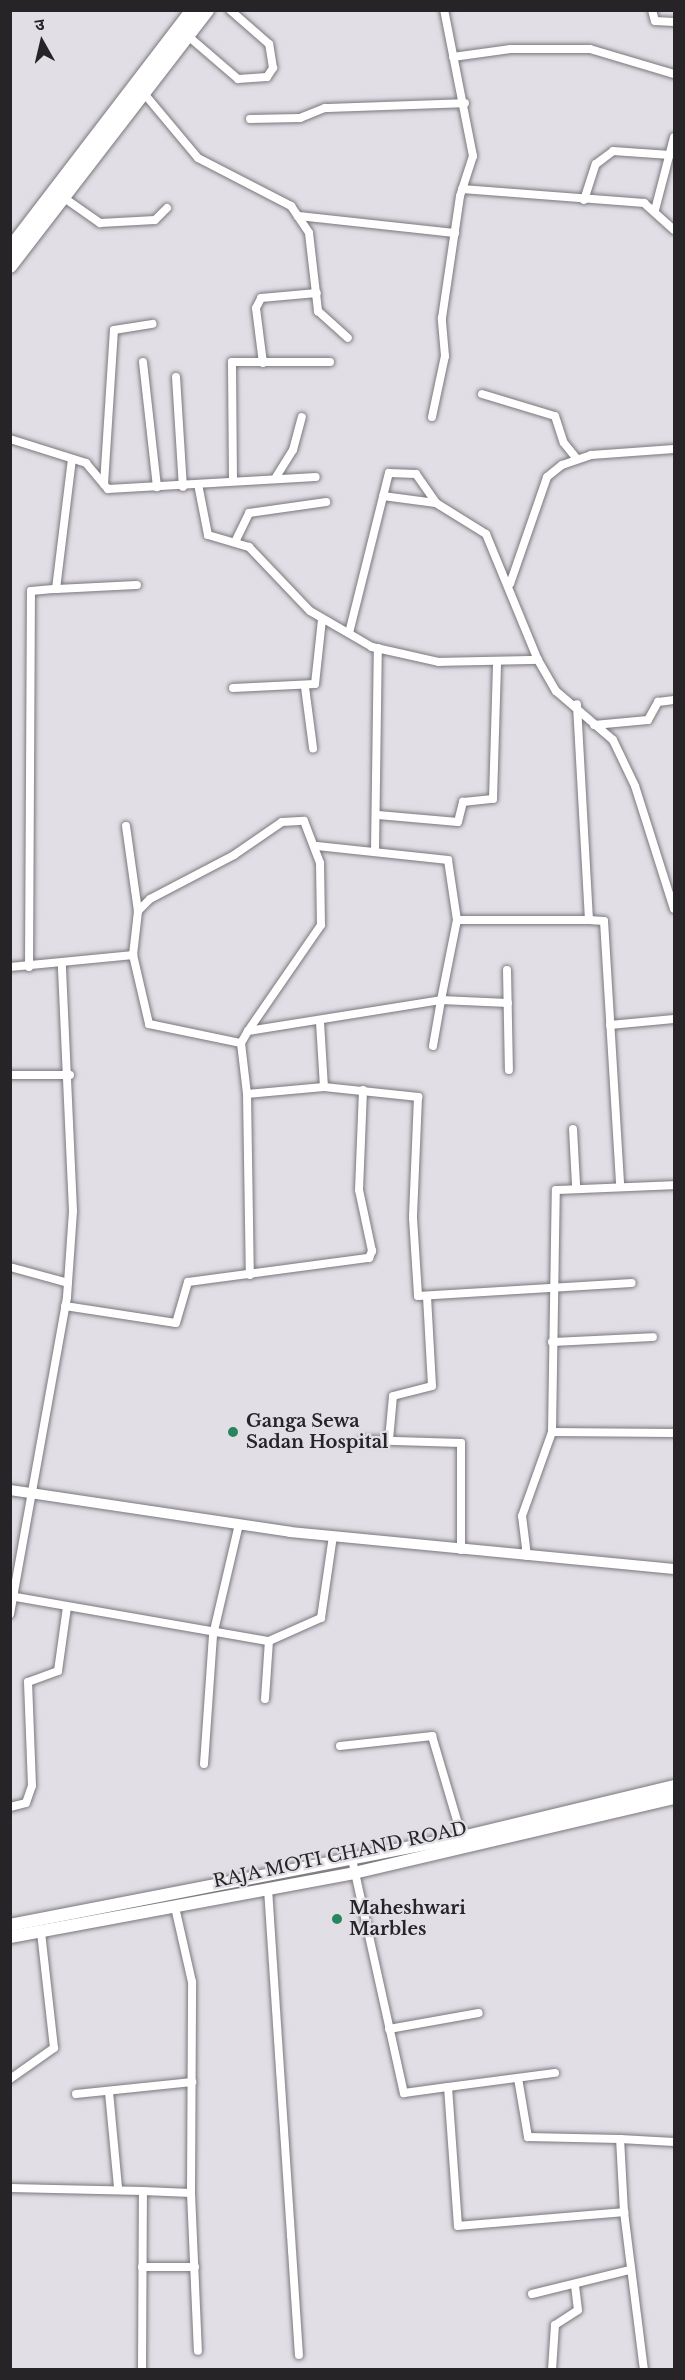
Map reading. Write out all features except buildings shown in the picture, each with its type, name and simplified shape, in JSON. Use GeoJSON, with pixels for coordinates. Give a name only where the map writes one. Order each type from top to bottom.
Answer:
{"type":"FeatureCollection","features":[{"type":"Feature","properties":{"kind":"highway"},"geometry":{"type":"LineString","coordinates":[[138,89],[188,36],[207,10]]}},
{"type":"Feature","properties":{"kind":"highway"},"geometry":{"type":"LineString","coordinates":[[10,266],[59,193],[138,89],[188,12]]}},
{"type":"Feature","properties":{"kind":"highway"},"geometry":{"type":"LineString","coordinates":[[10,249],[59,193]]}},
{"type":"Feature","properties":{"kind":"main road"},"geometry":{"type":"LineString","coordinates":[[10,1926],[462,1837],[675,1786]]}},
{"type":"Feature","properties":{"kind":"main road","name":"RAJA MOTI CHAND ROAD"},"geometry":{"type":"LineString","coordinates":[[10,1937],[354,1873],[675,1798]]}},
{"type":"Feature","properties":{"kind":"street"},"geometry":{"type":"LineString","coordinates":[[188,36],[238,79],[267,76],[273,68],[269,44],[230,10]]}},
{"type":"Feature","properties":{"kind":"street"},"geometry":{"type":"LineString","coordinates":[[432,417],[445,356],[442,318],[455,232],[462,189],[473,156],[465,103],[444,10]]}},
{"type":"Feature","properties":{"kind":"street"},"geometry":{"type":"LineString","coordinates":[[652,10],[655,21],[675,22]]}},
{"type":"Feature","properties":{"kind":"street"},"geometry":{"type":"LineString","coordinates":[[453,57],[510,49],[590,49],[675,74]]}},
{"type":"Feature","properties":{"kind":"street"},"geometry":{"type":"LineString","coordinates":[[138,89],[198,158],[243,177],[298,216],[309,233],[318,311],[348,338]]}},
{"type":"Feature","properties":{"kind":"street"},"geometry":{"type":"LineString","coordinates":[[250,119],[300,118],[325,108],[465,103]]}},
{"type":"Feature","properties":{"kind":"street"},"geometry":{"type":"LineString","coordinates":[[655,210],[675,137]]}},
{"type":"Feature","properties":{"kind":"street"},"geometry":{"type":"LineString","coordinates":[[584,200],[596,164],[613,151],[670,155]]}},
{"type":"Feature","properties":{"kind":"street"},"geometry":{"type":"LineString","coordinates":[[462,189],[584,200],[638,202],[655,210],[675,230]]}},
{"type":"Feature","properties":{"kind":"street"},"geometry":{"type":"LineString","coordinates":[[59,193],[105,223],[158,219],[167,208]]}},
{"type":"Feature","properties":{"kind":"street"},"geometry":{"type":"LineString","coordinates":[[298,216],[455,232]]}},
{"type":"Feature","properties":{"kind":"street"},"geometry":{"type":"LineString","coordinates":[[263,363],[256,308],[261,298],[317,293]]}},
{"type":"Feature","properties":{"kind":"street"},"geometry":{"type":"LineString","coordinates":[[104,484],[114,330],[120,325],[153,324]]}},
{"type":"Feature","properties":{"kind":"street"},"geometry":{"type":"LineString","coordinates":[[143,362],[157,488]]}},
{"type":"Feature","properties":{"kind":"street"},"geometry":{"type":"LineString","coordinates":[[233,481],[229,372],[232,362],[330,362]]}},
{"type":"Feature","properties":{"kind":"street"},"geometry":{"type":"LineString","coordinates":[[176,377],[183,487]]}},
{"type":"Feature","properties":{"kind":"street"},"geometry":{"type":"LineString","coordinates":[[482,394],[555,416],[562,423],[564,443],[578,459]]}},
{"type":"Feature","properties":{"kind":"street"},"geometry":{"type":"LineString","coordinates":[[276,477],[293,450],[302,417]]}},
{"type":"Feature","properties":{"kind":"street"},"geometry":{"type":"LineString","coordinates":[[10,439],[86,463],[108,489],[183,487],[276,477],[316,477]]}},
{"type":"Feature","properties":{"kind":"street"},"geometry":{"type":"LineString","coordinates":[[510,584],[547,477],[578,459],[675,449]]}},
{"type":"Feature","properties":{"kind":"street"},"geometry":{"type":"LineString","coordinates":[[56,589],[72,459]]}},
{"type":"Feature","properties":{"kind":"street"},"geometry":{"type":"LineString","coordinates":[[349,633],[389,474],[396,471],[418,476],[436,503]]}},
{"type":"Feature","properties":{"kind":"street"},"geometry":{"type":"LineString","coordinates":[[198,484],[208,535],[236,540],[288,582],[322,620],[378,648],[439,662],[497,664],[538,660]]}},
{"type":"Feature","properties":{"kind":"street"},"geometry":{"type":"LineString","coordinates":[[383,496],[436,503],[486,534],[510,584],[538,660],[556,691],[577,704],[594,725],[612,740],[635,786],[675,909]]}},
{"type":"Feature","properties":{"kind":"street"},"geometry":{"type":"LineString","coordinates":[[236,540],[249,513],[326,502]]}},
{"type":"Feature","properties":{"kind":"street"},"geometry":{"type":"LineString","coordinates":[[29,967],[31,591],[137,585]]}},
{"type":"Feature","properties":{"kind":"street"},"geometry":{"type":"LineString","coordinates":[[233,688],[305,687],[317,681],[322,620]]}},
{"type":"Feature","properties":{"kind":"street"},"geometry":{"type":"LineString","coordinates":[[375,851],[378,815],[378,648]]}},
{"type":"Feature","properties":{"kind":"street"},"geometry":{"type":"LineString","coordinates":[[378,815],[458,822],[463,802],[494,799],[497,664]]}},
{"type":"Feature","properties":{"kind":"street"},"geometry":{"type":"LineString","coordinates":[[305,687],[313,748]]}},
{"type":"Feature","properties":{"kind":"street"},"geometry":{"type":"LineString","coordinates":[[594,725],[648,720],[656,705],[671,700],[675,690]]}},
{"type":"Feature","properties":{"kind":"street"},"geometry":{"type":"LineString","coordinates":[[577,704],[590,920]]}},
{"type":"Feature","properties":{"kind":"street"},"geometry":{"type":"LineString","coordinates":[[138,911],[150,899],[288,819],[304,821],[317,846],[325,894],[321,925],[241,1043],[247,1094],[250,1275]]}},
{"type":"Feature","properties":{"kind":"street"},"geometry":{"type":"LineString","coordinates":[[126,826],[138,911],[133,956],[149,1024],[241,1043]]}},
{"type":"Feature","properties":{"kind":"street"},"geometry":{"type":"LineString","coordinates":[[317,846],[448,860],[457,920],[434,1046]]}},
{"type":"Feature","properties":{"kind":"street"},"geometry":{"type":"LineString","coordinates":[[457,920],[604,921],[620,1185]]}},
{"type":"Feature","properties":{"kind":"street"},"geometry":{"type":"LineString","coordinates":[[10,967],[62,965],[133,956]]}},
{"type":"Feature","properties":{"kind":"street"},"geometry":{"type":"LineString","coordinates":[[10,1614],[68,1283],[70,1075],[62,965]]}},
{"type":"Feature","properties":{"kind":"street"},"geometry":{"type":"LineString","coordinates":[[507,970],[509,1070]]}},
{"type":"Feature","properties":{"kind":"street"},"geometry":{"type":"LineString","coordinates":[[248,1031],[320,1022],[441,1000],[508,1003]]}},
{"type":"Feature","properties":{"kind":"street"},"geometry":{"type":"LineString","coordinates":[[610,1025],[675,1018]]}},
{"type":"Feature","properties":{"kind":"street"},"geometry":{"type":"LineString","coordinates":[[320,1022],[324,1087]]}},
{"type":"Feature","properties":{"kind":"street"},"geometry":{"type":"LineString","coordinates":[[10,1075],[70,1075]]}},
{"type":"Feature","properties":{"kind":"street"},"geometry":{"type":"LineString","coordinates":[[247,1094],[324,1087],[418,1097],[414,1277],[416,1294],[427,1297],[632,1283]]}},
{"type":"Feature","properties":{"kind":"street"},"geometry":{"type":"LineString","coordinates":[[65,1306],[176,1323],[188,1282],[371,1256],[359,1190],[363,1090]]}},
{"type":"Feature","properties":{"kind":"street"},"geometry":{"type":"LineString","coordinates":[[573,1129],[576,1185]]}},
{"type":"Feature","properties":{"kind":"street"},"geometry":{"type":"LineString","coordinates":[[527,1556],[522,1516],[552,1432],[551,1287],[556,1190],[576,1185],[675,1185]]}},
{"type":"Feature","properties":{"kind":"street"},"geometry":{"type":"LineString","coordinates":[[10,1267],[68,1283]]}},
{"type":"Feature","properties":{"kind":"street"},"geometry":{"type":"LineString","coordinates":[[389,1440],[393,1395],[432,1386],[427,1297]]}},
{"type":"Feature","properties":{"kind":"street"},"geometry":{"type":"LineString","coordinates":[[552,1342],[653,1337]]}},
{"type":"Feature","properties":{"kind":"street"},"geometry":{"type":"LineString","coordinates":[[552,1432],[675,1433]]}},
{"type":"Feature","properties":{"kind":"street"},"geometry":{"type":"LineString","coordinates":[[363,1440],[461,1443],[461,1550]]}},
{"type":"Feature","properties":{"kind":"street"},"geometry":{"type":"LineString","coordinates":[[10,1490],[333,1536],[675,1569]]}},
{"type":"Feature","properties":{"kind":"street"},"geometry":{"type":"LineString","coordinates":[[204,1764],[213,1635],[238,1524]]}},
{"type":"Feature","properties":{"kind":"street"},"geometry":{"type":"LineString","coordinates":[[12,1596],[213,1635],[269,1641],[321,1618],[333,1536]]}},
{"type":"Feature","properties":{"kind":"street"},"geometry":{"type":"LineString","coordinates":[[10,1807],[26,1803],[32,1786],[28,1682],[58,1671],[67,1607]]}},
{"type":"Feature","properties":{"kind":"street"},"geometry":{"type":"LineString","coordinates":[[265,1699],[269,1641]]}},
{"type":"Feature","properties":{"kind":"street"},"geometry":{"type":"LineString","coordinates":[[340,1746],[432,1736],[462,1837]]}},
{"type":"Feature","properties":{"kind":"street"},"geometry":{"type":"LineString","coordinates":[[352,1859],[404,2093],[555,2073]]}},
{"type":"Feature","properties":{"kind":"street"},"geometry":{"type":"LineString","coordinates":[[268,1889],[299,2355]]}},
{"type":"Feature","properties":{"kind":"street"},"geometry":{"type":"LineString","coordinates":[[175,1907],[192,1982],[191,2193],[198,2351]]}},
{"type":"Feature","properties":{"kind":"street"},"geometry":{"type":"LineString","coordinates":[[10,2079],[54,2048],[41,1932]]}},
{"type":"Feature","properties":{"kind":"street"},"geometry":{"type":"LineString","coordinates":[[389,2029],[479,2013]]}},
{"type":"Feature","properties":{"kind":"street"},"geometry":{"type":"LineString","coordinates":[[518,2078],[528,2136],[675,2142]]}},
{"type":"Feature","properties":{"kind":"street"},"geometry":{"type":"LineString","coordinates":[[76,2094],[192,2082]]}},
{"type":"Feature","properties":{"kind":"street"},"geometry":{"type":"LineString","coordinates":[[448,2087],[458,2226],[624,2212]]}},
{"type":"Feature","properties":{"kind":"street"},"geometry":{"type":"LineString","coordinates":[[109,2092],[118,2188]]}},
{"type":"Feature","properties":{"kind":"street"},"geometry":{"type":"LineString","coordinates":[[620,2139],[630,2270],[644,2370]]}},
{"type":"Feature","properties":{"kind":"street"},"geometry":{"type":"LineString","coordinates":[[10,2188],[118,2188],[191,2193]]}},
{"type":"Feature","properties":{"kind":"street"},"geometry":{"type":"LineString","coordinates":[[142,2370],[143,2191]]}},
{"type":"Feature","properties":{"kind":"street"},"geometry":{"type":"LineString","coordinates":[[142,2267],[195,2267]]}},
{"type":"Feature","properties":{"kind":"street"},"geometry":{"type":"LineString","coordinates":[[532,2294],[630,2270]]}},
{"type":"Feature","properties":{"kind":"street"},"geometry":{"type":"LineString","coordinates":[[552,2370],[555,2325],[578,2310],[575,2284]]}},
{"type":"Feature","properties":{"kind":"place","name":"Ganga Sewa Sadan Hospital"},"geometry":{"type":"Point","coordinates":[233,1432]}},
{"type":"Feature","properties":{"kind":"place","name":"Maheshwari Marbles"},"geometry":{"type":"Point","coordinates":[337,1919]}}]}
